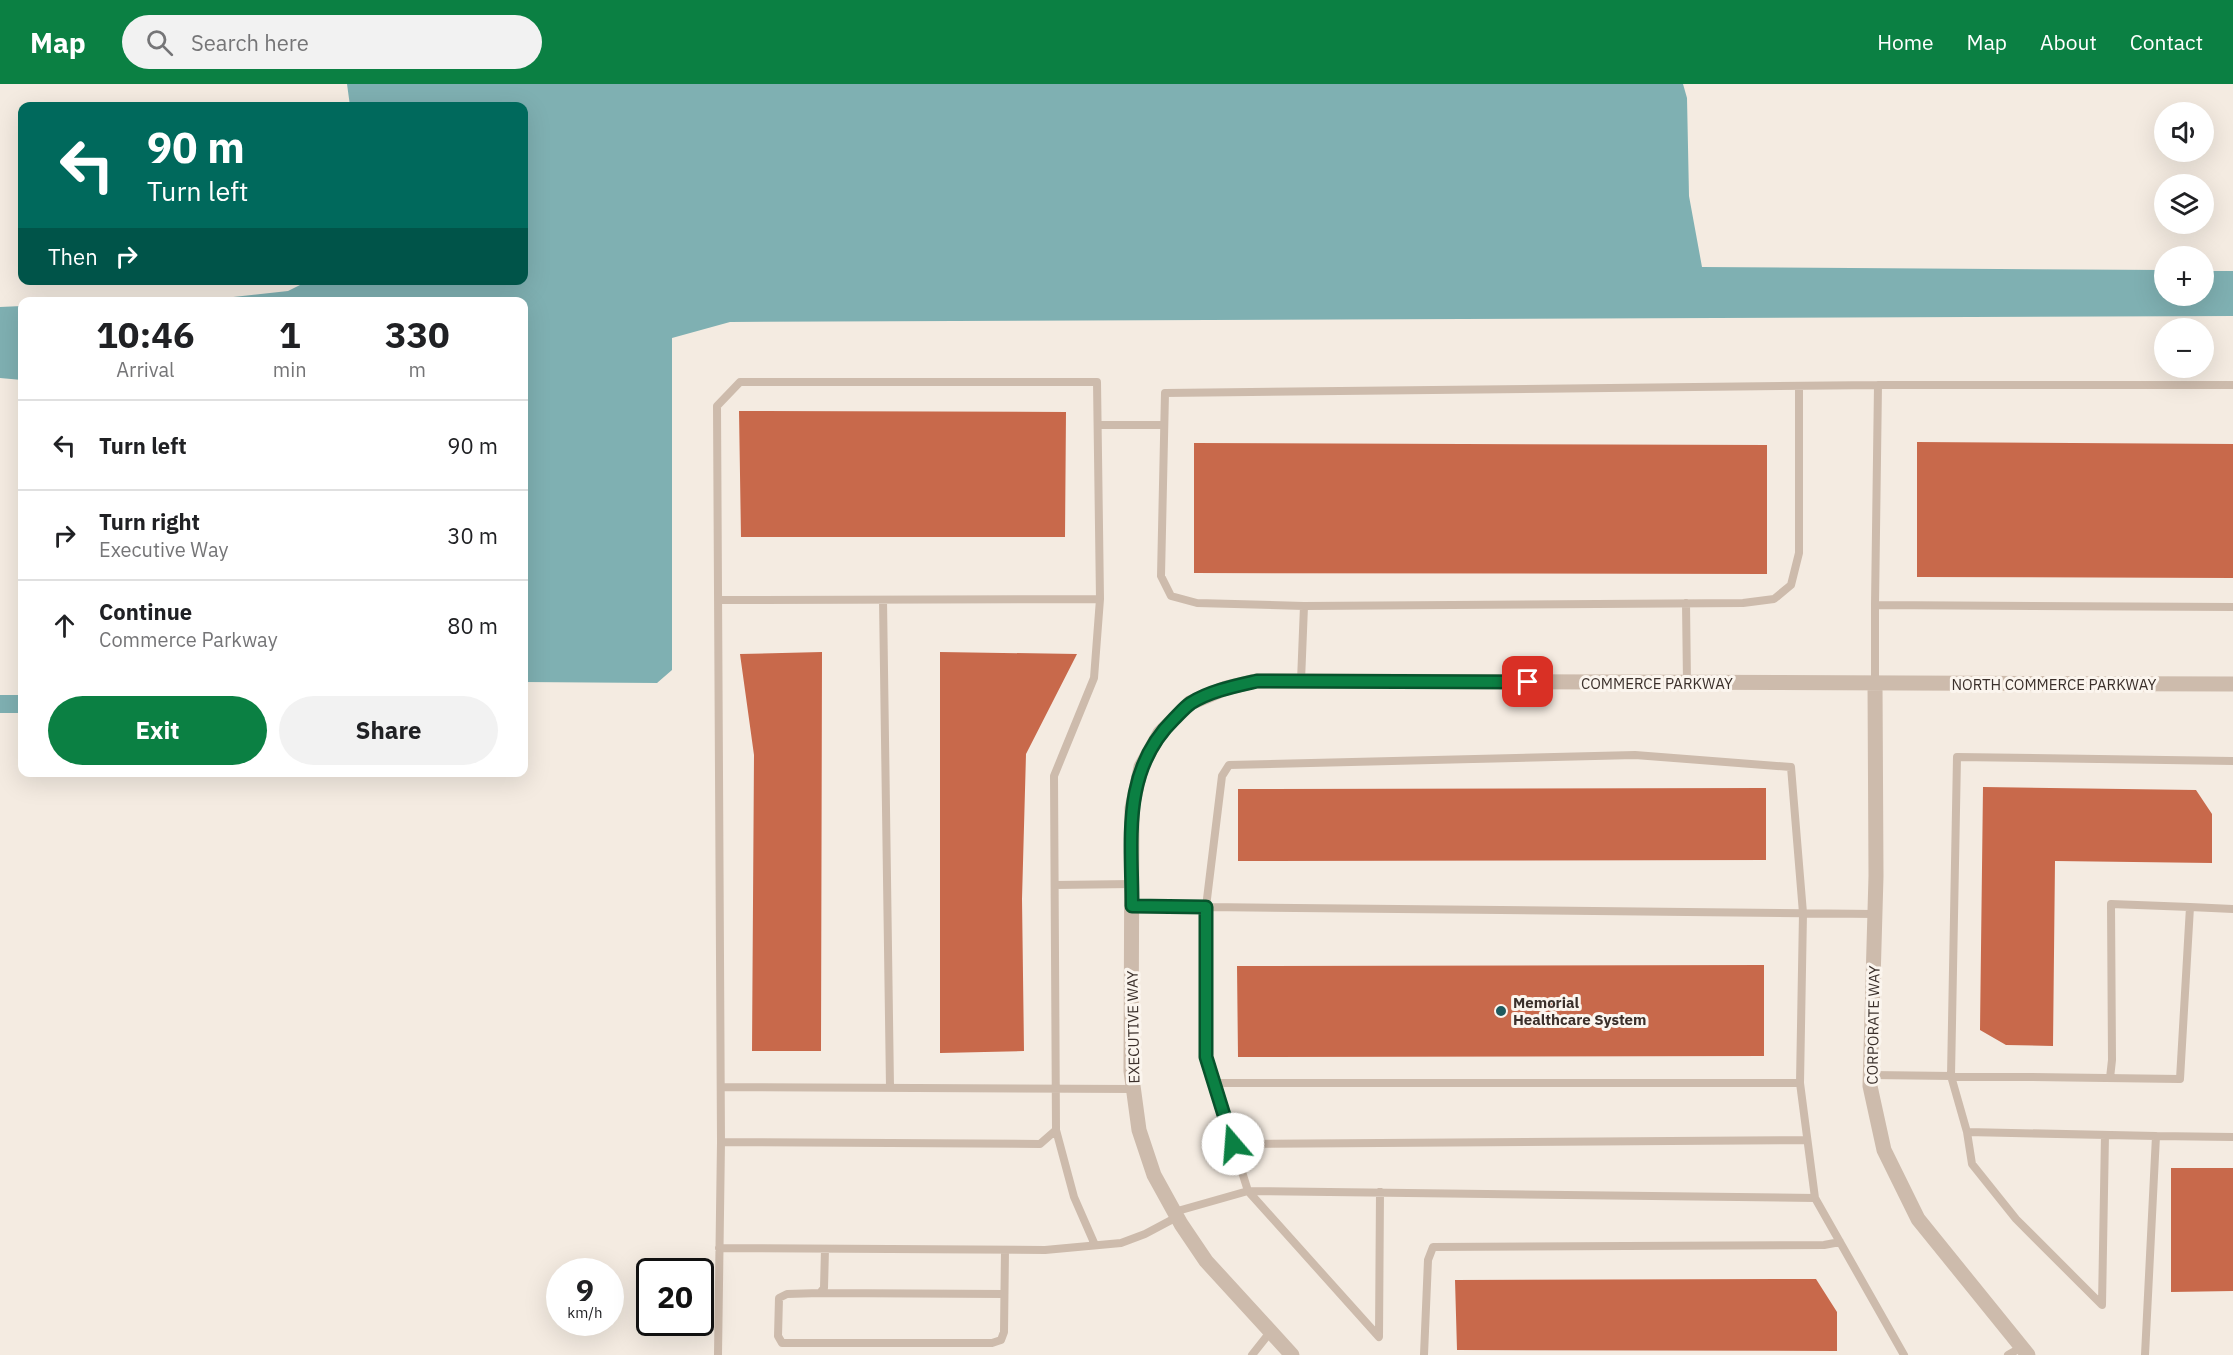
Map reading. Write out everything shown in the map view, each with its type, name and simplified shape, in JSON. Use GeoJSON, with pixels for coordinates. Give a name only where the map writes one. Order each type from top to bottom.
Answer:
{"type":"FeatureCollection","features":[{"type":"Feature","properties":{"kind":"street","name":"COMMERCE PARKWAY"},"geometry":{"type":"LineString","coordinates":[[1190,703],[1226,688],[1257,681],[1875,683]]}},
{"type":"Feature","properties":{"kind":"street","name":"NORTH COMMERCE PARKWAY"},"geometry":{"type":"LineString","coordinates":[[1875,683],[2233,684]]}},
{"type":"Feature","properties":{"kind":"street","name":"CORPORATE WAY"},"geometry":{"type":"LineString","coordinates":[[1875,683],[1875,914],[1870,1086],[1884,1150],[1918,1219],[2025,1351]]}},
{"type":"Feature","properties":{"kind":"street","name":"EXECUTIVE WAY"},"geometry":{"type":"LineString","coordinates":[[1190,703],[1160,733],[1141,767],[1132,808],[1131,1071],[1139,1130],[1154,1175],[1175,1215],[1206,1261],[1292,1355]]}},
{"type":"Feature","properties":{"kind":"lane"},"geometry":{"type":"LineString","coordinates":[[718,1355],[721,1087],[717,406],[740,382],[1098,382],[1100,599],[1094,678],[1054,776],[1056,1130],[1074,1197],[1095,1245]]}},
{"type":"Feature","properties":{"kind":"lane"},"geometry":{"type":"LineString","coordinates":[[1875,683],[1878,385]]}},
{"type":"Feature","properties":{"kind":"lane"},"geometry":{"type":"LineString","coordinates":[[1799,386],[1799,553],[1791,585],[1774,599],[1743,603],[1304,606],[1197,603],[1171,596],[1161,576],[1165,393],[1878,385],[2233,385]]}},
{"type":"Feature","properties":{"kind":"lane"},"geometry":{"type":"LineString","coordinates":[[1099,425],[1164,425]]}},
{"type":"Feature","properties":{"kind":"lane"},"geometry":{"type":"LineString","coordinates":[[718,600],[1100,599]]}},
{"type":"Feature","properties":{"kind":"lane"},"geometry":{"type":"LineString","coordinates":[[883,600],[890,1087]]}},
{"type":"Feature","properties":{"kind":"lane"},"geometry":{"type":"LineString","coordinates":[[1686,603],[1688,683]]}},
{"type":"Feature","properties":{"kind":"lane"},"geometry":{"type":"LineString","coordinates":[[1875,605],[2233,607]]}},
{"type":"Feature","properties":{"kind":"lane"},"geometry":{"type":"LineString","coordinates":[[1301,681],[1304,606]]}},
{"type":"Feature","properties":{"kind":"lane"},"geometry":{"type":"LineString","coordinates":[[1380,1192],[1379,1338],[1248,1191],[1206,1057],[1206,907],[1222,776],[1229,765],[1635,755],[1791,767],[1803,913],[1800,1083],[1815,1198],[1904,1355]]}},
{"type":"Feature","properties":{"kind":"lane"},"geometry":{"type":"LineString","coordinates":[[2105,1135],[2102,1305],[2016,1219],[1972,1164],[1967,1132],[1952,1076],[1957,757],[2233,761]]}},
{"type":"Feature","properties":{"kind":"lane"},"geometry":{"type":"LineString","coordinates":[[1055,885],[1132,884]]}},
{"type":"Feature","properties":{"kind":"lane"},"geometry":{"type":"LineString","coordinates":[[2110,1078],[2112,1060],[2111,904],[2233,909]]}},
{"type":"Feature","properties":{"kind":"lane"},"geometry":{"type":"LineString","coordinates":[[1132,906],[1875,914]]}},
{"type":"Feature","properties":{"kind":"lane"},"geometry":{"type":"LineString","coordinates":[[1871,1075],[2180,1079],[2190,907]]}},
{"type":"Feature","properties":{"kind":"lane"},"geometry":{"type":"LineString","coordinates":[[1214,1083],[1800,1083]]}},
{"type":"Feature","properties":{"kind":"lane"},"geometry":{"type":"LineString","coordinates":[[721,1087],[1134,1089]]}},
{"type":"Feature","properties":{"kind":"lane"},"geometry":{"type":"LineString","coordinates":[[721,1142],[1040,1144],[1056,1130]]}},
{"type":"Feature","properties":{"kind":"lane"},"geometry":{"type":"LineString","coordinates":[[1967,1132],[2233,1137]]}},
{"type":"Feature","properties":{"kind":"lane"},"geometry":{"type":"LineString","coordinates":[[2145,1355],[2156,1136]]}},
{"type":"Feature","properties":{"kind":"lane"},"geometry":{"type":"LineString","coordinates":[[1233,1144],[1807,1140]]}},
{"type":"Feature","properties":{"kind":"lane"},"geometry":{"type":"LineString","coordinates":[[719,1248],[1045,1250],[1120,1243],[1145,1234],[1175,1215],[1248,1191],[1815,1198]]}},
{"type":"Feature","properties":{"kind":"lane"},"geometry":{"type":"LineString","coordinates":[[1424,1355],[1428,1260],[1434,1247],[1824,1245],[1840,1242]]}},
{"type":"Feature","properties":{"kind":"lane"},"geometry":{"type":"LineString","coordinates":[[820,1293],[824,1288],[825,1249]]}},
{"type":"Feature","properties":{"kind":"lane"},"geometry":{"type":"LineString","coordinates":[[1004,1294],[787,1294],[779,1298],[778,1336],[782,1343],[992,1343],[1001,1340],[1004,1332],[1005,1250]]}},
{"type":"Feature","properties":{"kind":"lane"},"geometry":{"type":"LineString","coordinates":[[1252,1355],[1271,1331]]}},
{"type":"Feature","properties":{"kind":"lane"},"geometry":{"type":"LineString","coordinates":[[2008,1355],[2025,1351]]}},
{"type":"Feature","properties":{"kind":"water"},"geometry":{"type":"Polygon","coordinates":[[[347,84],[1683,84],[1687,98],[1689,196],[1702,267],[2154,270],[2154,306],[2214,306],[2214,271],[2233,271],[2233,316],[730,322],[672,338],[672,670],[657,683],[528,682],[528,297],[233,297],[288,291],[300,285],[528,285],[528,102],[349,102],[347,84]]]}},
{"type":"Feature","properties":{"kind":"water"},"geometry":{"type":"Polygon","coordinates":[[[18,306],[18,380],[0,378],[0,307],[18,306]]]}},
{"type":"Feature","properties":{"kind":"building"},"geometry":{"type":"Polygon","coordinates":[[[739,411],[1066,412],[1065,537],[741,537],[739,411]]]}},
{"type":"Feature","properties":{"kind":"building"},"geometry":{"type":"Polygon","coordinates":[[[1917,442],[2233,444],[2233,578],[1917,577],[1917,442]]]}},
{"type":"Feature","properties":{"kind":"building"},"geometry":{"type":"Polygon","coordinates":[[[1194,443],[1767,445],[1767,574],[1194,573],[1194,443]]]}},
{"type":"Feature","properties":{"kind":"building"},"geometry":{"type":"Polygon","coordinates":[[[822,652],[821,1051],[752,1051],[754,755],[740,654],[822,652]]]}},
{"type":"Feature","properties":{"kind":"building"},"geometry":{"type":"Polygon","coordinates":[[[940,652],[1077,654],[1026,754],[1022,899],[1024,1051],[940,1053],[940,652]]]}},
{"type":"Feature","properties":{"kind":"building"},"geometry":{"type":"Polygon","coordinates":[[[1983,787],[2196,790],[2212,814],[2212,863],[2055,861],[2053,1046],[2006,1045],[1980,1030],[1983,787]]]}},
{"type":"Feature","properties":{"kind":"building"},"geometry":{"type":"Polygon","coordinates":[[[1766,788],[1766,860],[1238,861],[1238,789],[1766,788]]]}},
{"type":"Feature","properties":{"kind":"building","name":"Memorial Healthcare System"},"geometry":{"type":"Polygon","coordinates":[[[1764,965],[1764,1056],[1238,1057],[1237,966],[1764,965]]]}},
{"type":"Feature","properties":{"kind":"building"},"geometry":{"type":"Polygon","coordinates":[[[2171,1168],[2233,1168],[2233,1291],[2171,1292],[2171,1168]]]}},
{"type":"Feature","properties":{"kind":"building"},"geometry":{"type":"Polygon","coordinates":[[[1816,1279],[1837,1312],[1837,1351],[1457,1350],[1455,1280],[1816,1279]]]}},
{"type":"Feature","properties":{"kind":"waterway"},"geometry":{"type":"LineString","coordinates":[[0,704],[18,704]]}},
{"type":"Feature","properties":{"kind":"place","name":"Memorial Healthcare System"},"geometry":{"type":"Point","coordinates":[1501,1011]}},
{"type":"Feature","properties":{"kind":"route"},"geometry":{"type":"LineString","coordinates":[[1233,1144],[1206,1057],[1206,907],[1132,906],[1132,808],[1141,767],[1160,733],[1190,703],[1226,688],[1257,681],[1528,682]]}}]}
